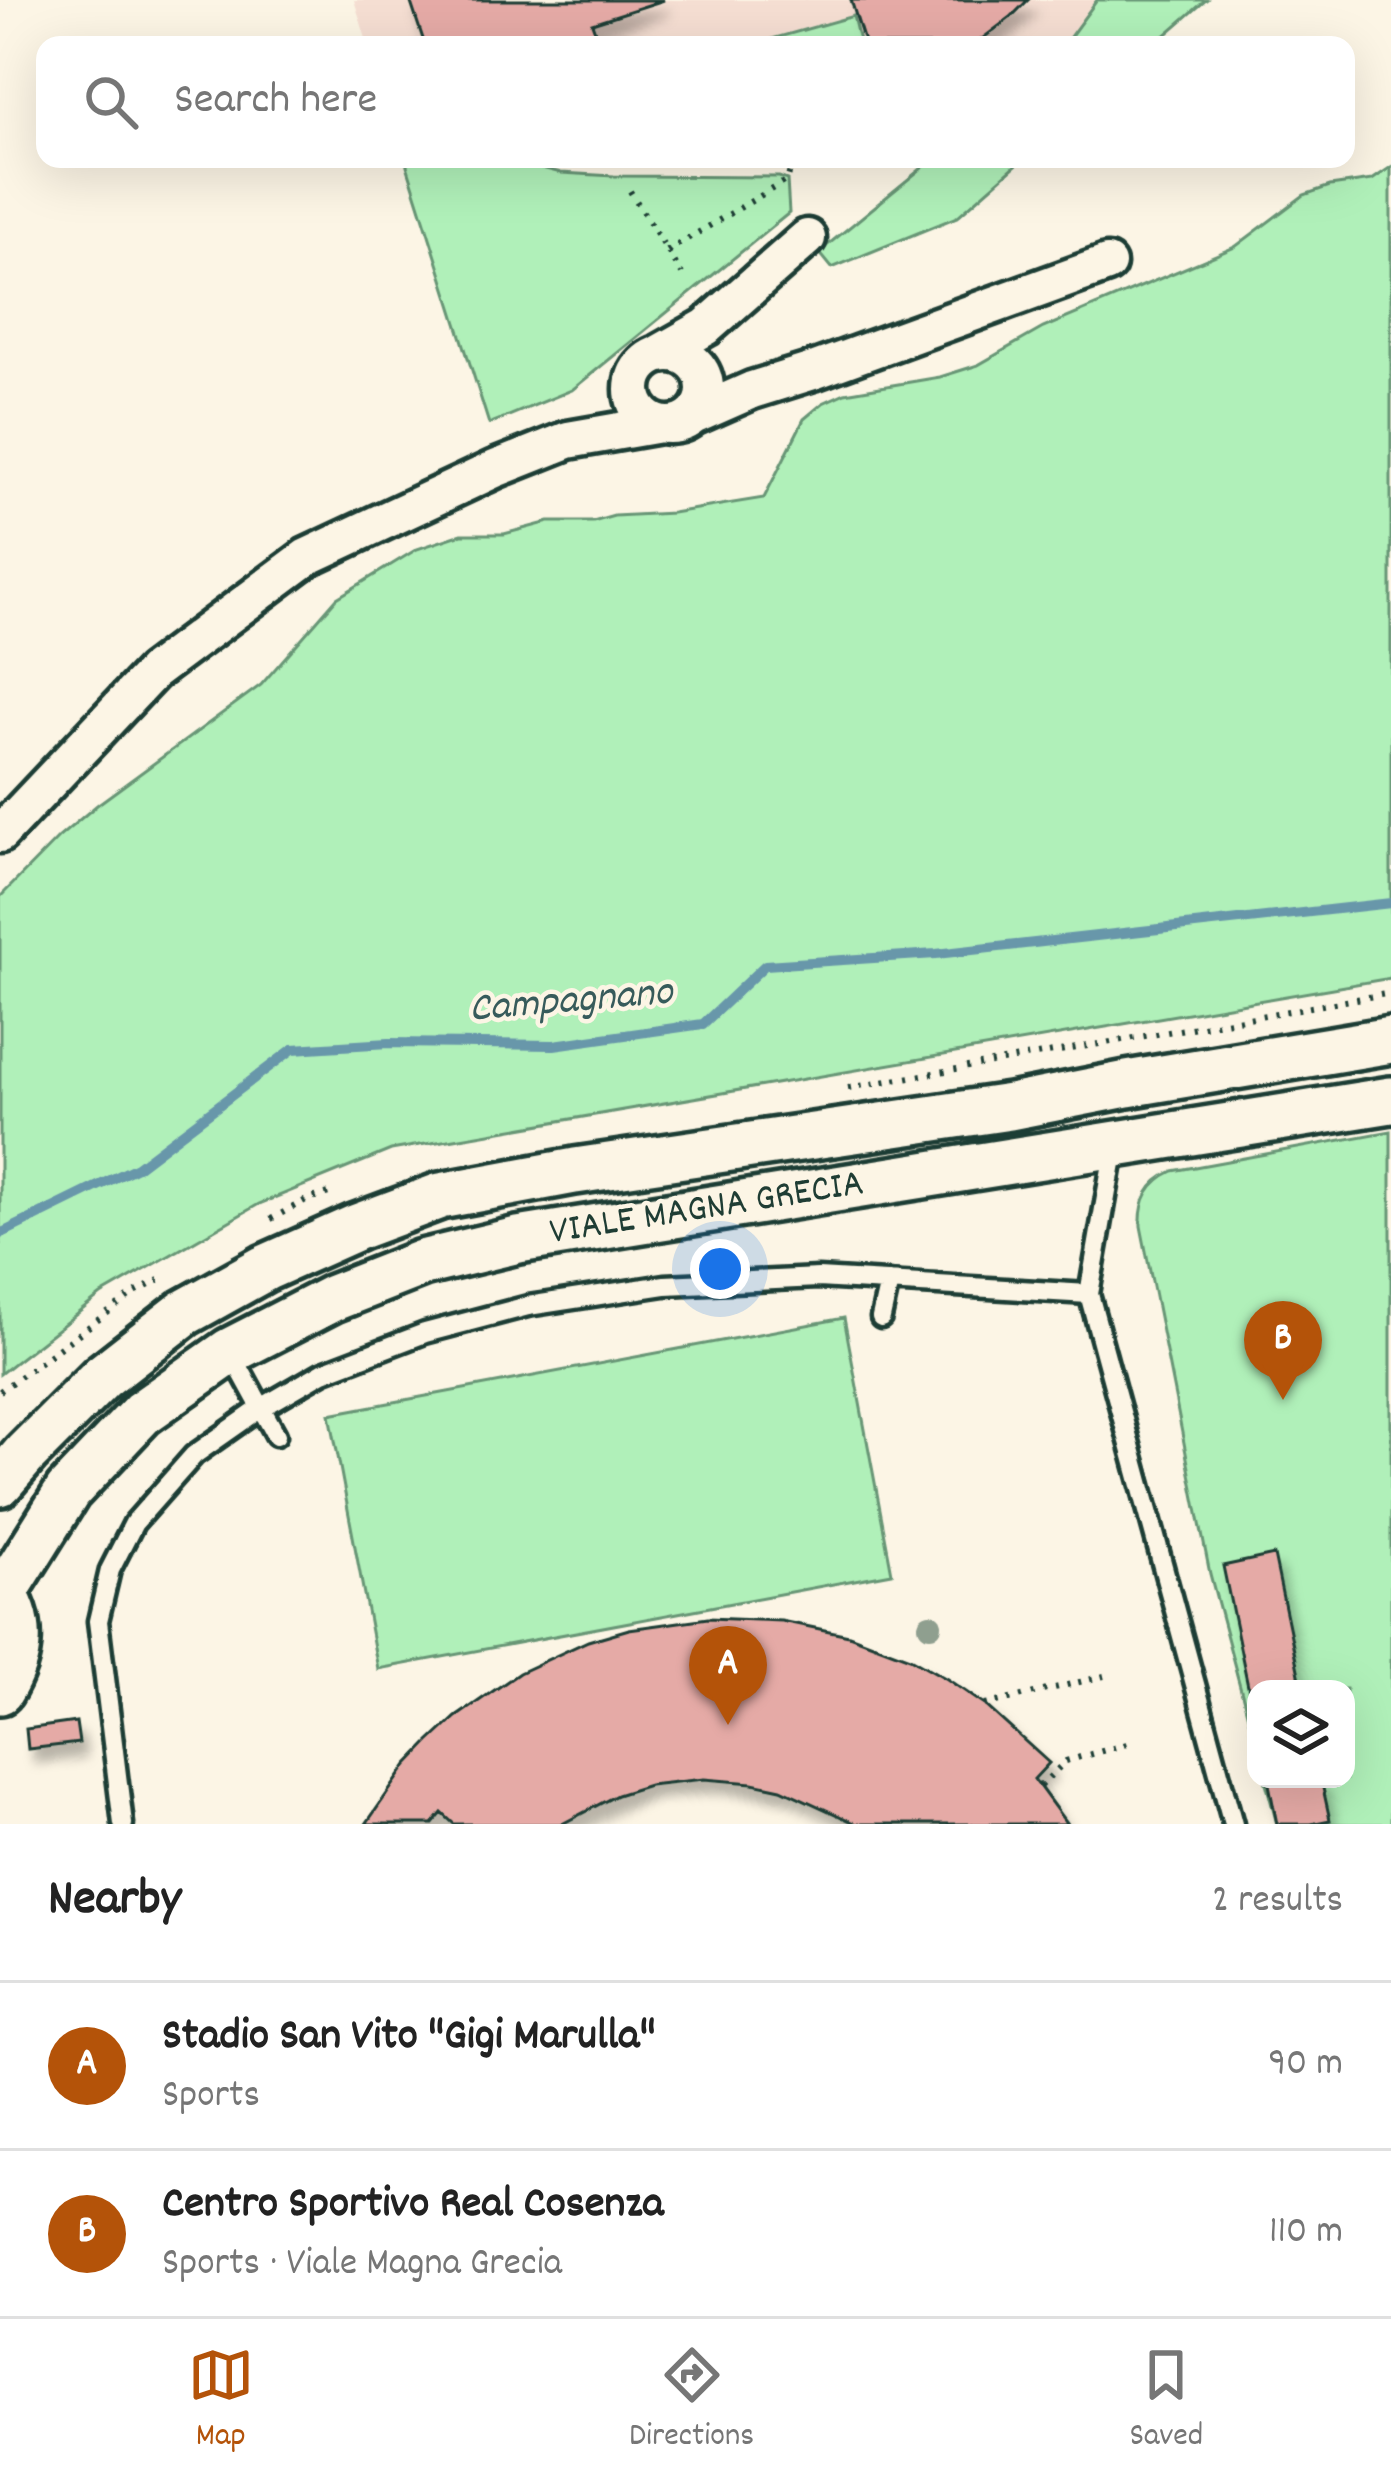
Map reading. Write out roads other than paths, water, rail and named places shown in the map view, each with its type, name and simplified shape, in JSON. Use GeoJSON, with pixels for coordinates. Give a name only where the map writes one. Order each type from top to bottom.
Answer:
{"type":"FeatureCollection","features":[{"type":"Feature","properties":{"kind":"street"},"geometry":{"type":"LineString","coordinates":[[568,440],[647,366],[706,327],[807,238]]}},
{"type":"Feature","properties":{"kind":"street"},"geometry":{"type":"LineString","coordinates":[[0,834],[153,672],[307,557],[568,440],[676,420],[1107,264]]}},
{"type":"Feature","properties":{"kind":"street"},"geometry":{"type":"LineString","coordinates":[[676,420],[704,396],[706,327]]}},
{"type":"Feature","properties":{"kind":"street"},"geometry":{"type":"LineString","coordinates":[[676,420],[640,411],[632,389],[647,366],[685,356],[702,374],[752,390]]}},
{"type":"Feature","properties":{"kind":"street","name":"VIALE MAGNA GRECIA"},"geometry":{"type":"LineString","coordinates":[[0,1483],[101,1377],[184,1313],[266,1268],[440,1196],[574,1171],[1010,1107],[1391,1040]]}},
{"type":"Feature","properties":{"kind":"street","name":"VIALE MAGNA GRECIA"},"geometry":{"type":"LineString","coordinates":[[0,1691],[14,1669],[19,1643],[16,1617],[2,1591],[68,1491],[142,1413],[230,1352],[333,1298],[422,1263],[518,1240],[1391,1100]]}},
{"type":"Feature","properties":{"kind":"lane"},"geometry":{"type":"LineString","coordinates":[[1115,1146],[1089,1294],[1233,1824]]}},
{"type":"Feature","properties":{"kind":"lane"},"geometry":{"type":"LineString","coordinates":[[123,1824],[98,1622],[110,1570],[134,1522],[194,1455],[322,1372],[425,1333],[528,1306],[665,1285],[818,1278],[1089,1294]]}},
{"type":"Feature","properties":{"kind":"lane"},"geometry":{"type":"LineString","coordinates":[[881,1318],[889,1282]]}},
{"type":"Feature","properties":{"kind":"lane"},"geometry":{"type":"LineString","coordinates":[[230,1352],[276,1435]]}},
{"type":"Feature","properties":{"kind":"waterway","name":"Campagnano"},"geometry":{"type":"LineString","coordinates":[[0,1234],[137,1167],[293,1049],[389,1043],[554,1045],[703,1024],[765,965],[936,954],[1391,903]]}},
{"type":"Feature","properties":{"kind":"place","name":"Centro Sportivo Real Cosenza"},"geometry":{"type":"Point","coordinates":[1283,1400]}},
{"type":"Feature","properties":{"kind":"place","name":"Stadio San Vito \"Gigi Marulla\""},"geometry":{"type":"Point","coordinates":[728,1725]}}]}
